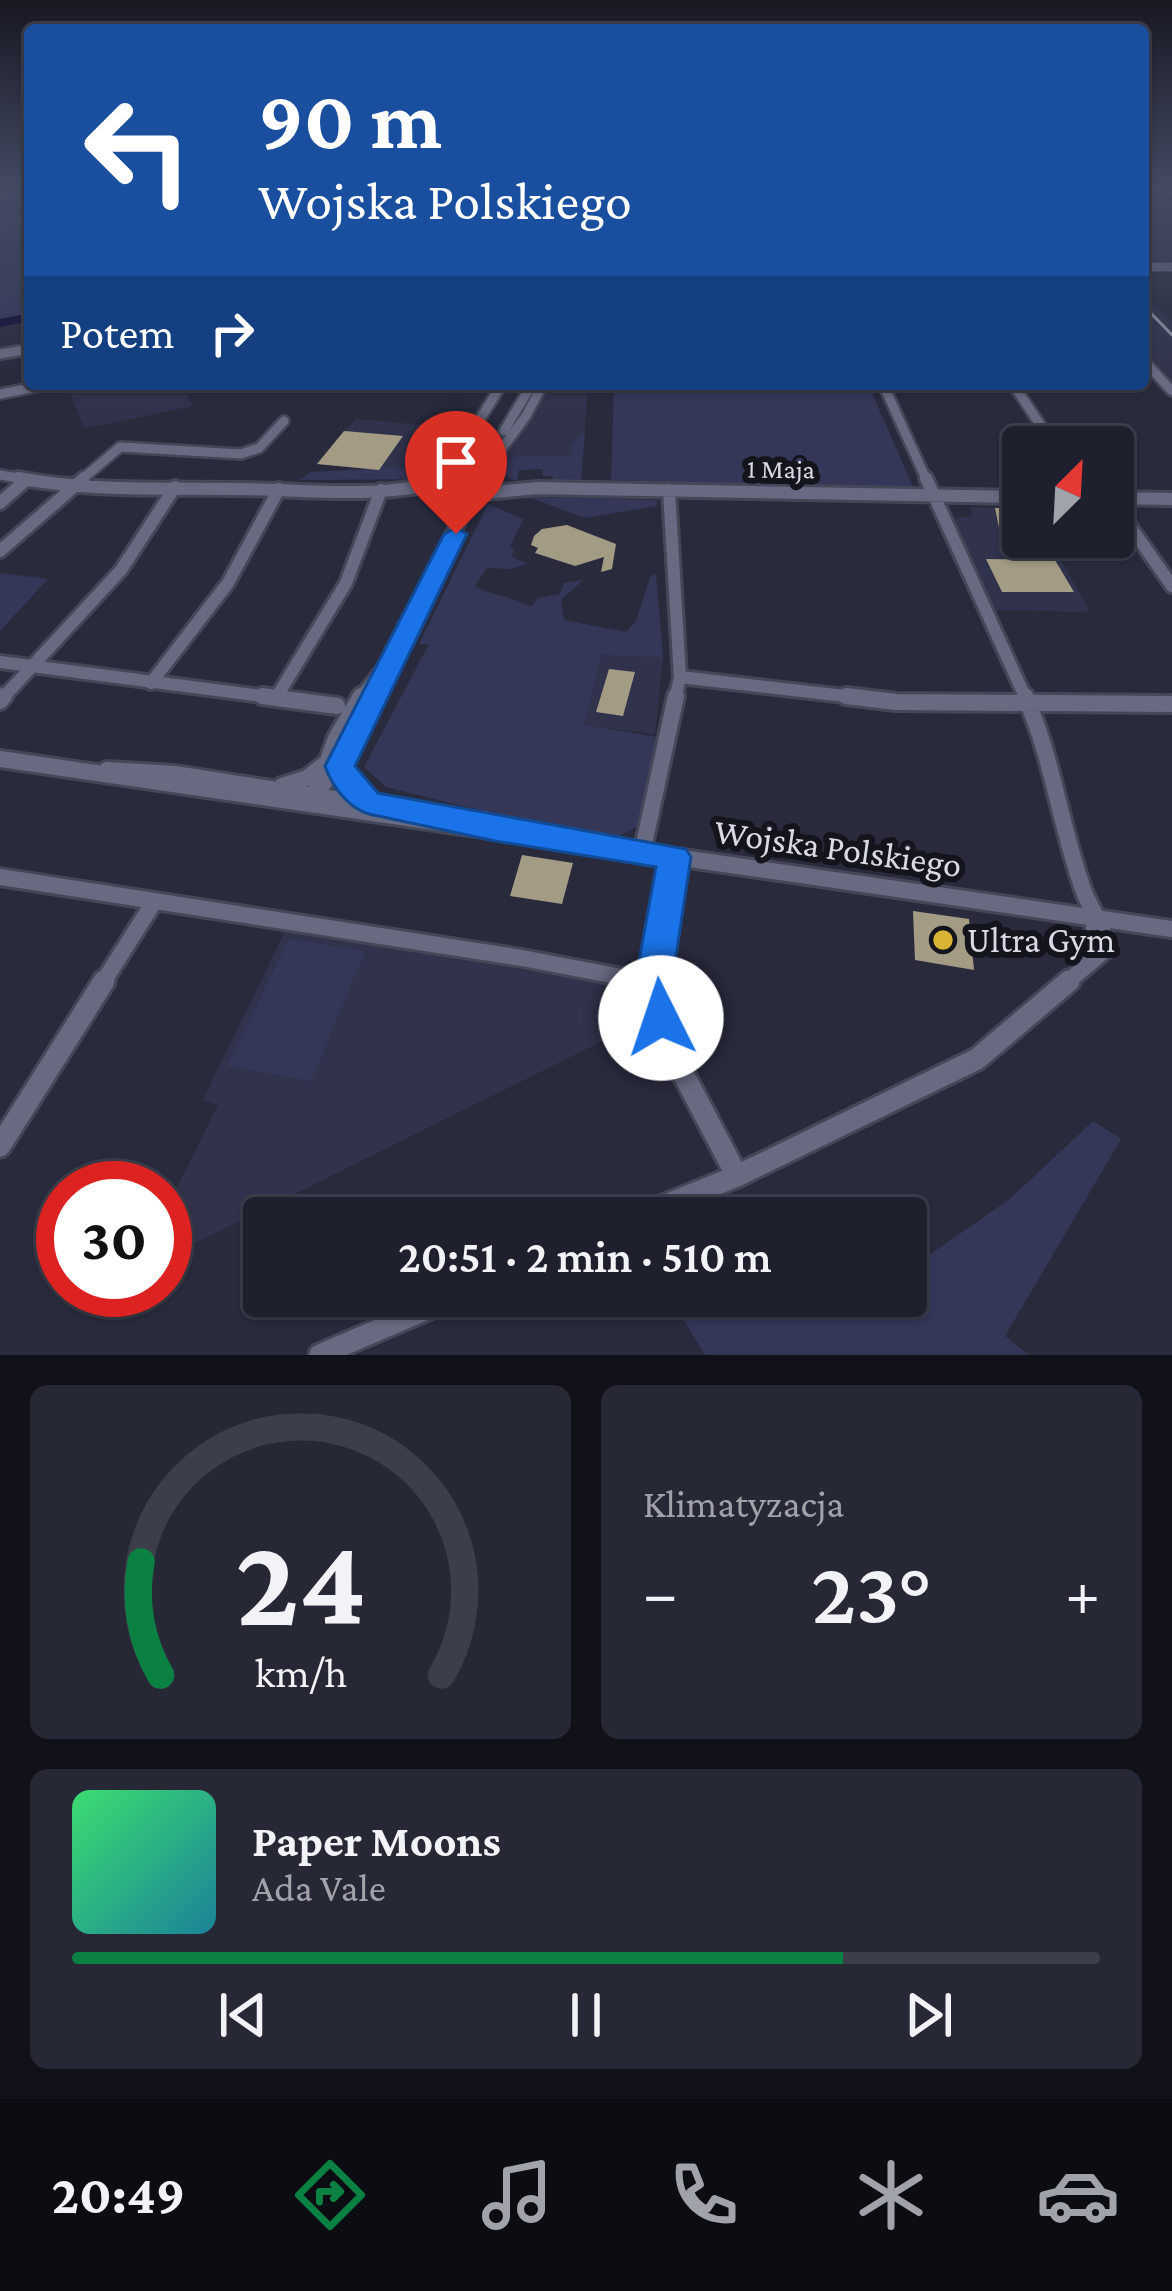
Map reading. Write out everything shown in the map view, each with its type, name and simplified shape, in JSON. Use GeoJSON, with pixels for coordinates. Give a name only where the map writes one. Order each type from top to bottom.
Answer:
{"type":"FeatureCollection","features":[{"type":"Feature","properties":{"kind":"street"},"geometry":{"type":"LineString","coordinates":[[1149,366],[1172,391]]}},
{"type":"Feature","properties":{"kind":"street"},"geometry":{"type":"LineString","coordinates":[[458,523],[448,485],[499,390]]}},
{"type":"Feature","properties":{"kind":"street"},"geometry":{"type":"LineString","coordinates":[[316,794],[394,656],[529,390]]}},
{"type":"Feature","properties":{"kind":"street"},"geometry":{"type":"LineString","coordinates":[[480,484],[540,390]]}},
{"type":"Feature","properties":{"kind":"street"},"geometry":{"type":"LineString","coordinates":[[685,1197],[977,1059],[1105,950],[1106,931],[1094,918],[1050,758],[886,390]]}},
{"type":"Feature","properties":{"kind":"street"},"geometry":{"type":"LineString","coordinates":[[1017,390],[1041,426]]}},
{"type":"Feature","properties":{"kind":"street"},"geometry":{"type":"LineString","coordinates":[[0,551],[122,446],[233,455],[259,448],[284,421]]}},
{"type":"Feature","properties":{"kind":"street"},"geometry":{"type":"LineString","coordinates":[[0,476],[74,485],[279,489],[480,484]]}},
{"type":"Feature","properties":{"kind":"street"},"geometry":{"type":"LineString","coordinates":[[0,502],[26,480]]}},
{"type":"Feature","properties":{"kind":"street"},"geometry":{"type":"LineString","coordinates":[[448,485],[480,484]]}},
{"type":"Feature","properties":{"kind":"street","name":"1 Maja"},"geometry":{"type":"LineString","coordinates":[[480,484],[1002,497]]}},
{"type":"Feature","properties":{"kind":"street"},"geometry":{"type":"LineString","coordinates":[[0,700],[121,570],[176,487]]}},
{"type":"Feature","properties":{"kind":"street"},"geometry":{"type":"LineString","coordinates":[[151,682],[228,583],[279,489]]}},
{"type":"Feature","properties":{"kind":"street"},"geometry":{"type":"LineString","coordinates":[[276,698],[346,584],[388,489]]}},
{"type":"Feature","properties":{"kind":"street"},"geometry":{"type":"LineString","coordinates":[[642,853],[680,677],[669,490]]}},
{"type":"Feature","properties":{"kind":"street"},"geometry":{"type":"LineString","coordinates":[[1134,500],[1172,499]]}},
{"type":"Feature","properties":{"kind":"street"},"geometry":{"type":"LineString","coordinates":[[1134,531],[1172,586]]}},
{"type":"Feature","properties":{"kind":"street"},"geometry":{"type":"LineString","coordinates":[[0,662],[337,706]]}},
{"type":"Feature","properties":{"kind":"street"},"geometry":{"type":"LineString","coordinates":[[680,677],[896,702],[1172,704]]}},
{"type":"Feature","properties":{"kind":"street","name":"Wojska Polskiego"},"geometry":{"type":"LineString","coordinates":[[0,760],[275,795],[334,810],[495,829],[1172,929]]}},
{"type":"Feature","properties":{"kind":"street"},"geometry":{"type":"LineString","coordinates":[[275,795],[332,765]]}},
{"type":"Feature","properties":{"kind":"street"},"geometry":{"type":"LineString","coordinates":[[332,765],[369,802]]}},
{"type":"Feature","properties":{"kind":"street"},"geometry":{"type":"LineString","coordinates":[[275,795],[316,794],[334,810]]}},
{"type":"Feature","properties":{"kind":"street","name":"Wojska Polskiego"},"geometry":{"type":"LineString","coordinates":[[316,794],[495,829]]}},
{"type":"Feature","properties":{"kind":"street"},"geometry":{"type":"LineString","coordinates":[[674,857],[653,983],[667,1043],[736,1176]]}},
{"type":"Feature","properties":{"kind":"street"},"geometry":{"type":"LineString","coordinates":[[0,877],[522,958],[653,983]]}},
{"type":"Feature","properties":{"kind":"street"},"geometry":{"type":"LineString","coordinates":[[0,1146],[154,902]]}},
{"type":"Feature","properties":{"kind":"street"},"geometry":{"type":"LineString","coordinates":[[320,1355],[408,1317]]}},
{"type":"Feature","properties":{"kind":"shaded area"},"geometry":{"type":"Polygon","coordinates":[[[0,249],[24,249],[24,315],[0,319],[0,249]]]}},
{"type":"Feature","properties":{"kind":"shaded area"},"geometry":{"type":"Polygon","coordinates":[[[1149,249],[1172,249],[1172,265],[1149,261],[1149,249]]]}},
{"type":"Feature","properties":{"kind":"shaded area"},"geometry":{"type":"Polygon","coordinates":[[[1149,300],[1172,323],[1172,386],[1149,360],[1149,300]]]}},
{"type":"Feature","properties":{"kind":"shaded area"},"geometry":{"type":"Polygon","coordinates":[[[69,390],[184,390],[193,406],[84,429],[69,390]]]}},
{"type":"Feature","properties":{"kind":"shaded area"},"geometry":{"type":"Polygon","coordinates":[[[548,390],[588,390],[583,457],[503,459],[548,390]]]}},
{"type":"Feature","properties":{"kind":"shaded area"},"geometry":{"type":"Polygon","coordinates":[[[614,390],[871,390],[914,489],[611,480],[614,390]]]}},
{"type":"Feature","properties":{"kind":"shaded area"},"geometry":{"type":"Polygon","coordinates":[[[355,419],[467,432],[435,473],[316,464],[355,419]]]}},
{"type":"Feature","properties":{"kind":"shaded area"},"geometry":{"type":"Polygon","coordinates":[[[585,431],[581,480],[552,483],[553,476],[543,476],[543,469],[519,470],[517,481],[494,471],[511,457],[571,457],[572,444],[585,431]]]}},
{"type":"Feature","properties":{"kind":"shaded area"},"geometry":{"type":"Polygon","coordinates":[[[441,471],[427,479],[299,480],[311,472],[441,471]]]}},
{"type":"Feature","properties":{"kind":"shaded area"},"geometry":{"type":"Polygon","coordinates":[[[529,497],[657,500],[657,506],[584,518],[529,497]]]}},
{"type":"Feature","properties":{"kind":"shaded area"},"geometry":{"type":"Polygon","coordinates":[[[488,504],[523,519],[510,547],[512,557],[528,564],[487,568],[475,586],[482,589],[531,607],[539,598],[560,594],[564,583],[583,580],[561,600],[564,620],[626,632],[636,621],[650,577],[656,574],[663,658],[602,654],[584,725],[658,737],[637,827],[619,836],[495,814],[386,787],[364,767],[429,644],[419,644],[488,504]]]}},
{"type":"Feature","properties":{"kind":"shaded area"},"geometry":{"type":"Polygon","coordinates":[[[970,507],[1002,508],[1002,558],[1060,558],[1090,612],[992,610],[954,519],[973,516],[970,507]]]}},
{"type":"Feature","properties":{"kind":"shaded area"},"geometry":{"type":"Polygon","coordinates":[[[0,573],[48,579],[0,631],[0,573]]]}},
{"type":"Feature","properties":{"kind":"shaded area"},"geometry":{"type":"Polygon","coordinates":[[[603,652],[663,658],[655,734],[583,725],[603,652]]]}},
{"type":"Feature","properties":{"kind":"shaded area"},"geometry":{"type":"Polygon","coordinates":[[[285,931],[634,988],[639,1023],[288,1197],[243,1197],[243,1219],[192,1245],[190,1161],[218,1105],[203,1100],[285,931]]]}},
{"type":"Feature","properties":{"kind":"shaded area"},"geometry":{"type":"Polygon","coordinates":[[[289,939],[365,951],[311,1081],[227,1066],[289,939]]]}},
{"type":"Feature","properties":{"kind":"shaded area"},"geometry":{"type":"Polygon","coordinates":[[[1093,1121],[1121,1139],[1005,1336],[1029,1355],[705,1355],[682,1317],[927,1317],[927,1256],[1010,1199],[1093,1121]]]}},
{"type":"Feature","properties":{"kind":"building"},"geometry":{"type":"Polygon","coordinates":[[[344,431],[403,436],[379,470],[317,464],[344,431]]]}},
{"type":"Feature","properties":{"kind":"building"},"geometry":{"type":"Polygon","coordinates":[[[995,508],[1002,508],[999,528],[995,508]]]}},
{"type":"Feature","properties":{"kind":"building"},"geometry":{"type":"Polygon","coordinates":[[[567,525],[616,544],[612,569],[601,572],[604,557],[575,566],[535,553],[538,548],[531,545],[542,529],[567,525]]]}},
{"type":"Feature","properties":{"kind":"building"},"geometry":{"type":"Polygon","coordinates":[[[986,559],[1055,560],[1074,592],[1002,592],[986,559]]]}},
{"type":"Feature","properties":{"kind":"building"},"geometry":{"type":"Polygon","coordinates":[[[609,669],[635,672],[623,716],[596,712],[609,669]]]}},
{"type":"Feature","properties":{"kind":"building"},"geometry":{"type":"Polygon","coordinates":[[[522,855],[573,863],[562,904],[510,896],[522,855]]]}},
{"type":"Feature","properties":{"kind":"building","name":"Ultra Gym"},"geometry":{"type":"Polygon","coordinates":[[[913,911],[969,919],[974,970],[915,960],[913,911]]]}},
{"type":"Feature","properties":{"kind":"waterway"},"geometry":{"type":"LineString","coordinates":[[0,323],[24,318]]}},
{"type":"Feature","properties":{"kind":"railway"},"geometry":{"type":"LineString","coordinates":[[1149,311],[1172,335]]}},
{"type":"Feature","properties":{"kind":"place","name":"Ultra Gym"},"geometry":{"type":"Point","coordinates":[943,940]}},
{"type":"Feature","properties":{"kind":"route"},"geometry":{"type":"LineString","coordinates":[[456,534],[340,766],[344,778],[369,802],[495,829],[674,857],[653,983],[661,1018]]}}]}
